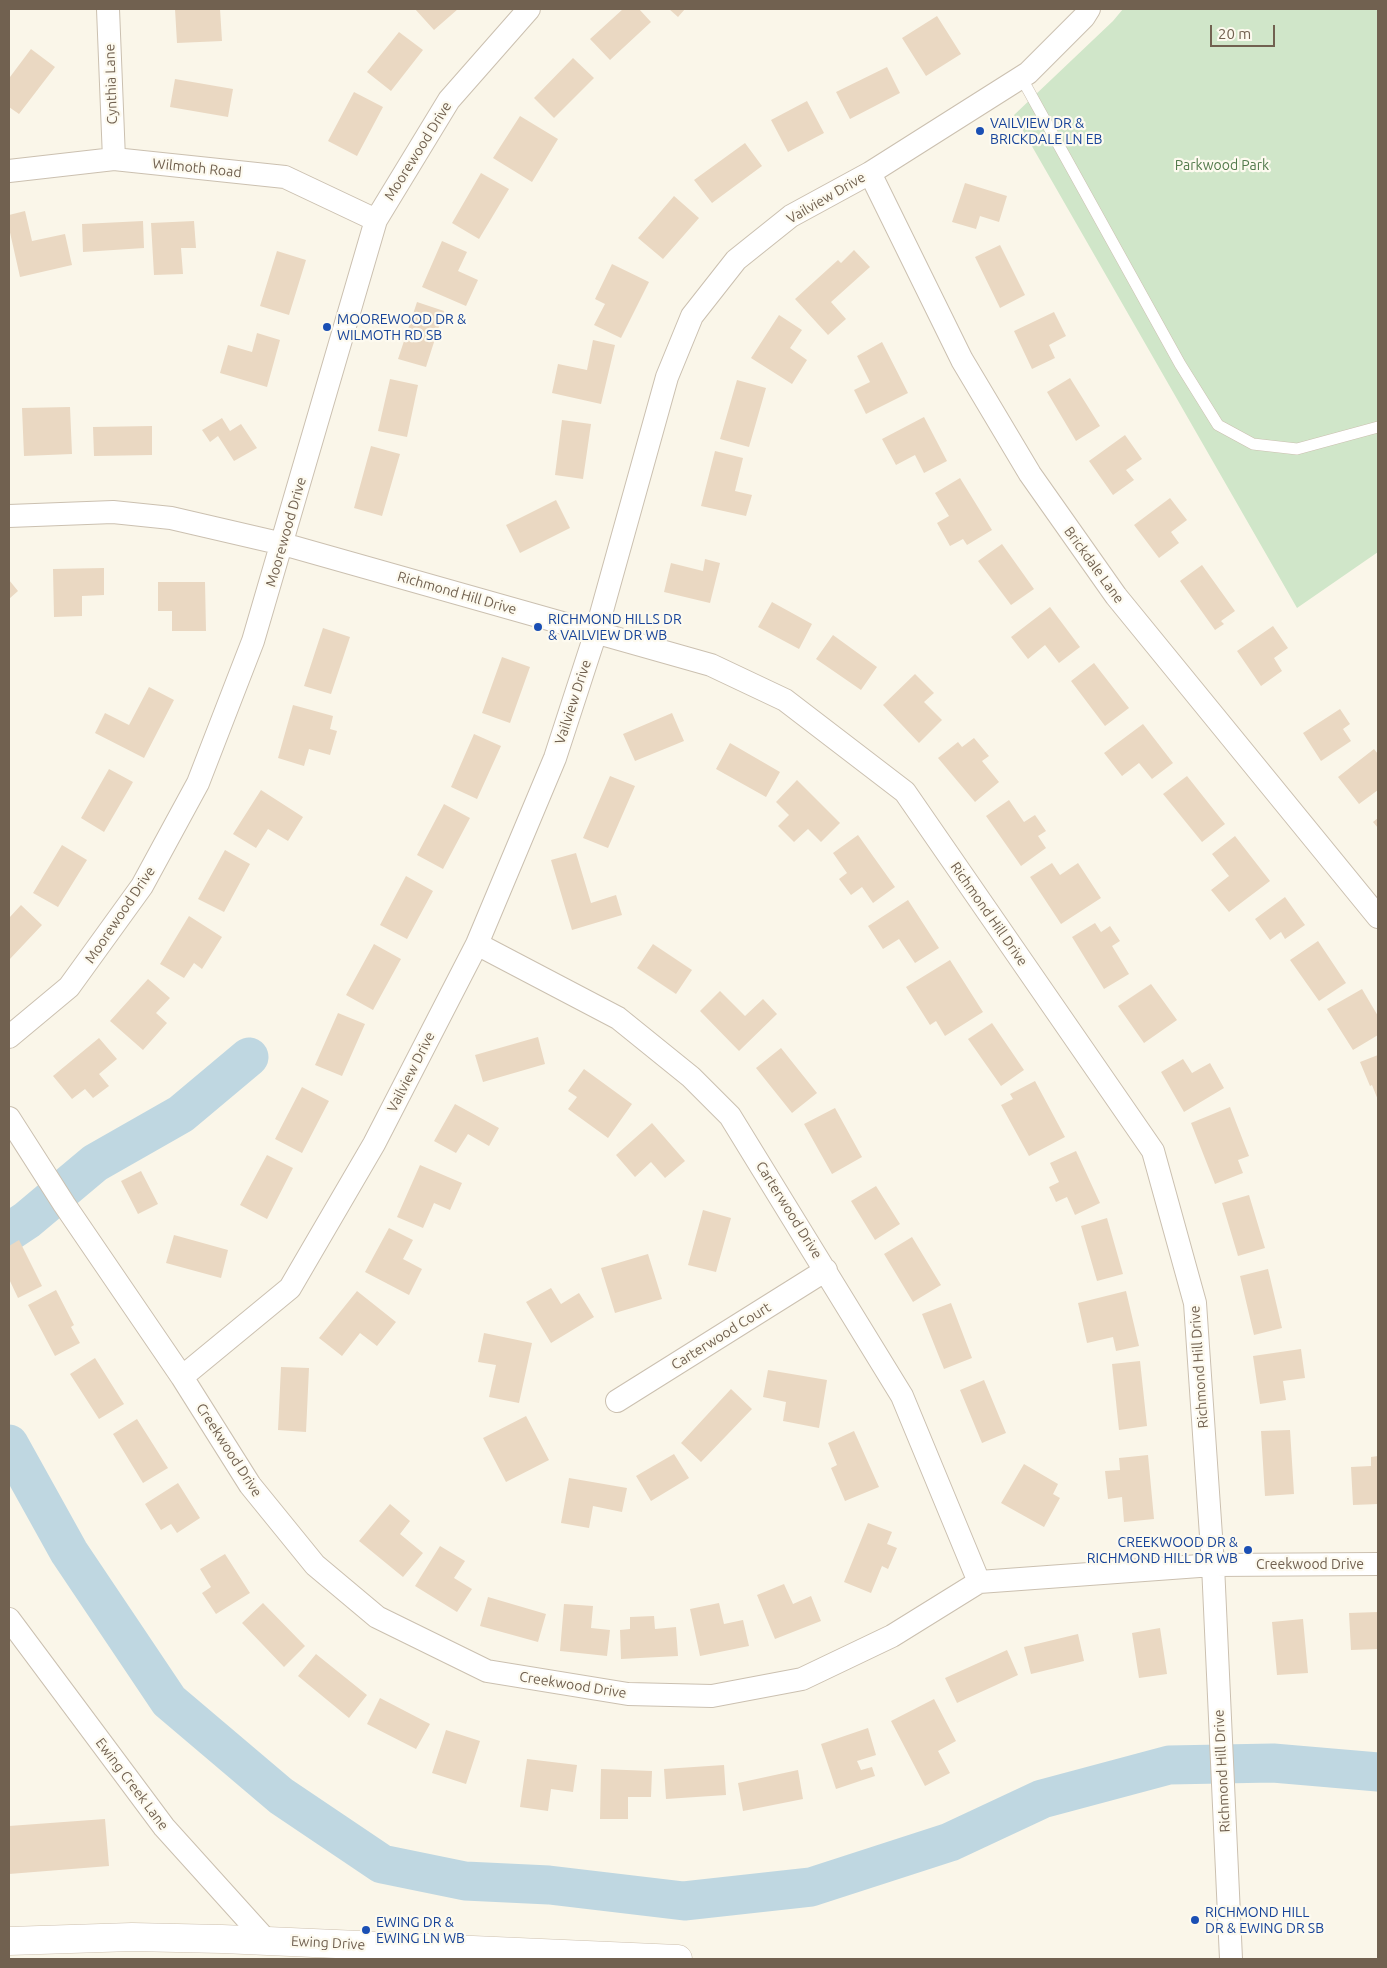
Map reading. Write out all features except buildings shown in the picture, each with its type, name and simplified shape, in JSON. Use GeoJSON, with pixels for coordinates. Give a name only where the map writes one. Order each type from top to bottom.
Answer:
{"type":"FeatureCollection","features":[{"type":"Feature","properties":{"kind":"main road","name":"Ewing Drive"},"geometry":{"type":"LineString","coordinates":[[9,1941],[132,1937],[266,1940],[508,1956],[678,1959]]}},
{"type":"Feature","properties":{"kind":"street","name":"Cynthia Lane"},"geometry":{"type":"LineString","coordinates":[[108,9],[114,159]]}},
{"type":"Feature","properties":{"kind":"street","name":"Moorewood Drive"},"geometry":{"type":"LineString","coordinates":[[9,1037],[69,987],[147,878],[198,783],[253,641],[283,544],[376,220],[449,100],[529,9]]}},
{"type":"Feature","properties":{"kind":"street","name":"Vailview Drive"},"geometry":{"type":"LineString","coordinates":[[182,1377],[290,1288],[374,1144],[478,944],[555,758],[596,632],[667,378],[692,316],[736,260],[791,216],[870,173],[1021,77],[1035,66],[1084,17],[1089,9]]}},
{"type":"Feature","properties":{"kind":"street","name":"Wilmoth Road"},"geometry":{"type":"LineString","coordinates":[[9,171],[114,159],[285,177],[376,220]]}},
{"type":"Feature","properties":{"kind":"street","name":"Brickdale Lane"},"geometry":{"type":"LineString","coordinates":[[870,173],[962,360],[1030,474],[1116,596],[1378,917]]}},
{"type":"Feature","properties":{"kind":"street","name":"Richmond Hill Drive"},"geometry":{"type":"LineString","coordinates":[[9,516],[113,512],[171,518],[283,544],[711,665],[785,700],[905,792],[1153,1151],[1196,1303],[1213,1565],[1231,1959]]}},
{"type":"Feature","properties":{"kind":"street","name":"Carterwood Drive"},"geometry":{"type":"LineString","coordinates":[[478,944],[618,1018],[691,1077],[730,1116],[902,1396],[979,1582]]}},
{"type":"Feature","properties":{"kind":"street","name":"Creekwood Drive"},"geometry":{"type":"LineString","coordinates":[[9,1118],[49,1182],[182,1377],[250,1485],[315,1565],[377,1617],[486,1671],[628,1694],[712,1696],[802,1679],[892,1636],[979,1582],[1213,1565],[1378,1564]]}},
{"type":"Feature","properties":{"kind":"street","name":"Carterwood Court"},"geometry":{"type":"LineString","coordinates":[[617,1401],[826,1270]]}},
{"type":"Feature","properties":{"kind":"street","name":"Ewing Creek Lane"},"geometry":{"type":"LineString","coordinates":[[9,1619],[164,1826],[266,1940]]}},
{"type":"Feature","properties":{"kind":"lane"},"geometry":{"type":"LineString","coordinates":[[1021,77],[1180,364],[1218,425],[1253,444],[1298,449],[1378,427]]}},
{"type":"Feature","properties":{"kind":"green space","name":"Parkwood Park"},"geometry":{"type":"Polygon","coordinates":[[[1123,9],[1378,9],[1378,552],[1297,608],[1014,115],[1113,21],[1123,9]]]}},
{"type":"Feature","properties":{"kind":"waterway"},"geometry":{"type":"LineString","coordinates":[[9,1232],[27,1220],[95,1163],[181,1114],[249,1057]]}},
{"type":"Feature","properties":{"kind":"waterway"},"geometry":{"type":"LineString","coordinates":[[9,1444],[69,1552],[169,1701],[281,1796],[382,1864],[465,1881],[549,1885],[684,1901],[811,1887],[950,1842],[1042,1799],[1169,1765],[1273,1763],[1378,1772]]}},
{"type":"Feature","properties":{"kind":"place","name":"VAILVIEW DR & BRICKDALE LN EB"},"geometry":{"type":"Point","coordinates":[980,131]}},
{"type":"Feature","properties":{"kind":"place","name":"MOOREWOOD DR & WILMOTH RD SB"},"geometry":{"type":"Point","coordinates":[327,327]}},
{"type":"Feature","properties":{"kind":"place","name":"RICHMOND HILLS DR & VAILVIEW DR WB"},"geometry":{"type":"Point","coordinates":[538,627]}},
{"type":"Feature","properties":{"kind":"place","name":"CREEKWOOD DR & RICHMOND HILL DR WB"},"geometry":{"type":"Point","coordinates":[1248,1550]}},
{"type":"Feature","properties":{"kind":"place","name":"RICHMOND HILL DR & EWING DR SB"},"geometry":{"type":"Point","coordinates":[1195,1920]}},
{"type":"Feature","properties":{"kind":"place","name":"EWING DR & EWING LN WB"},"geometry":{"type":"Point","coordinates":[366,1930]}}]}
